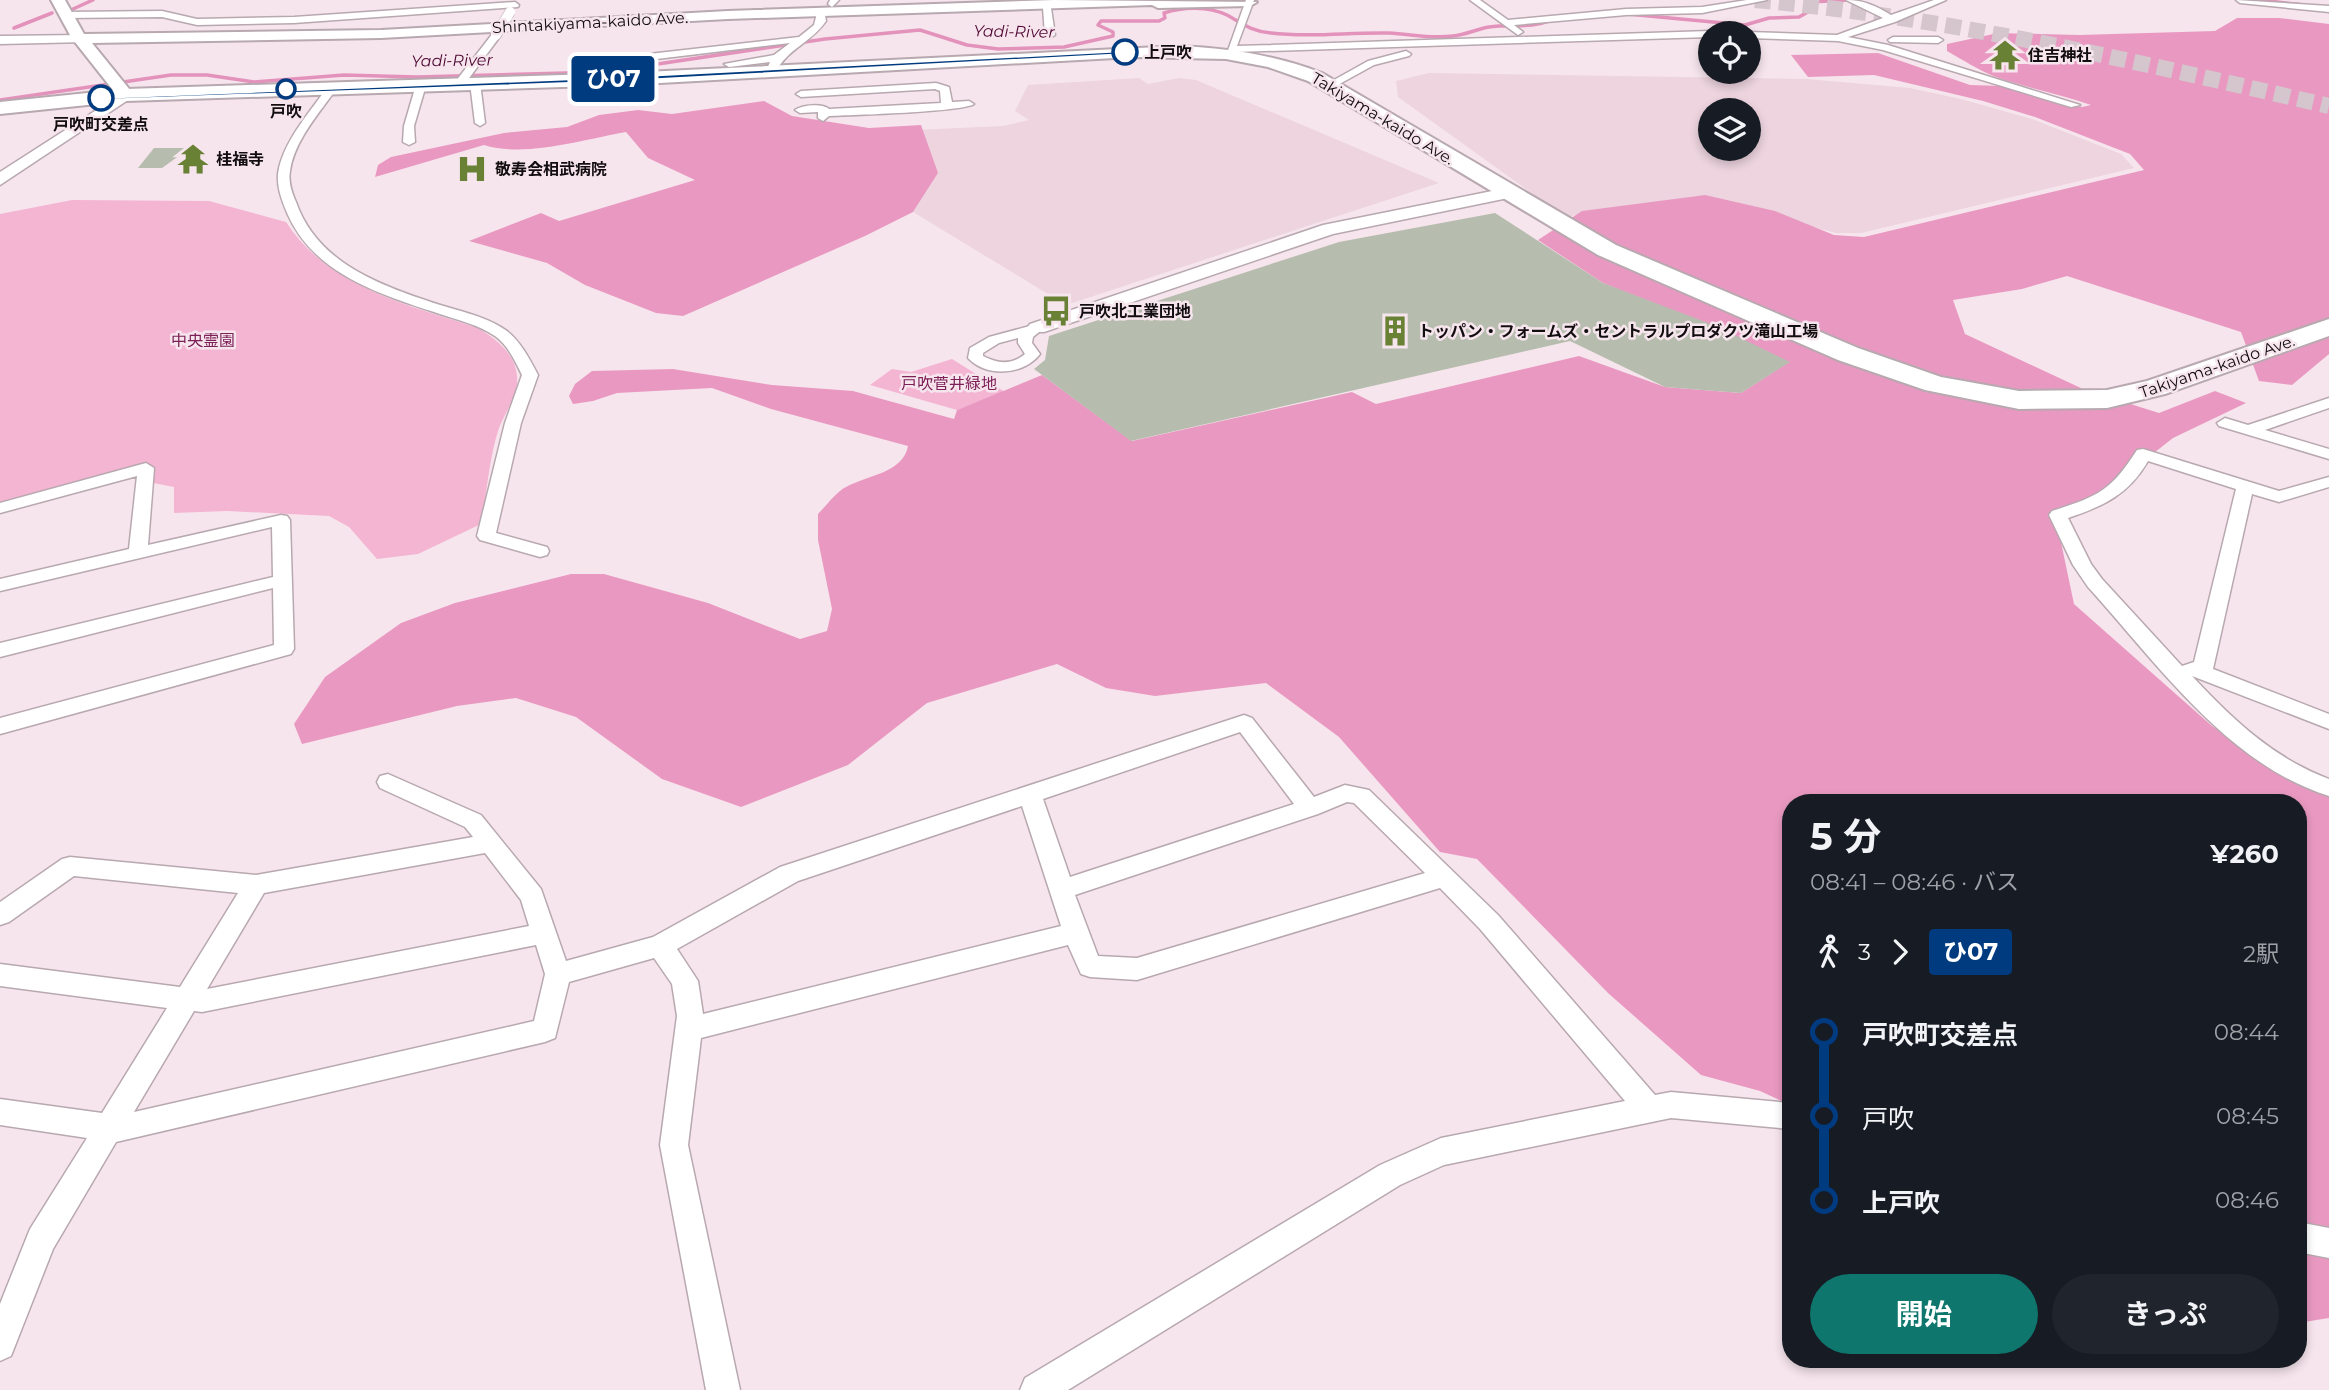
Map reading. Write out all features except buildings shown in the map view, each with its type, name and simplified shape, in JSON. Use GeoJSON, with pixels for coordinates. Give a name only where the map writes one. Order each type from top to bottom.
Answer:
{"type":"FeatureCollection","features":[{"type":"Feature","properties":{"kind":"highway","name":"Takiyama-kaido Ave."},"geometry":{"type":"LineString","coordinates":[[0,108],[118,86],[332,88],[774,65],[912,64],[1150,51],[1230,52],[1290,67],[1330,85],[1507,192],[1640,266],[1848,355],[1935,384],[1996,397],[2068,401],[2123,396],[2155,388],[2329,327]]}},
{"type":"Feature","properties":{"kind":"main road"},"geometry":{"type":"LineString","coordinates":[[58,0],[73,27],[118,86]]}},
{"type":"Feature","properties":{"kind":"main road"},"geometry":{"type":"LineString","coordinates":[[562,20],[601,14],[834,2],[952,0]]}},
{"type":"Feature","properties":{"kind":"main road","name":"Shintakiyama-kaido Ave."},"geometry":{"type":"LineString","coordinates":[[73,27],[144,39],[313,36],[728,15],[1181,0]]}},
{"type":"Feature","properties":{"kind":"main road"},"geometry":{"type":"LineString","coordinates":[[728,15],[759,17],[1050,4],[1250,1]]}},
{"type":"Feature","properties":{"kind":"main road","name":"Shintakiyama-kaido Ave."},"geometry":{"type":"LineString","coordinates":[[73,27],[335,31],[755,10],[1050,4]]}},
{"type":"Feature","properties":{"kind":"main road"},"geometry":{"type":"LineString","coordinates":[[313,36],[369,38],[601,25],[636,19]]}},
{"type":"Feature","properties":{"kind":"main road"},"geometry":{"type":"LineString","coordinates":[[369,38],[370,41],[376,42],[496,36]]}},
{"type":"Feature","properties":{"kind":"main road"},"geometry":{"type":"LineString","coordinates":[[93,55],[109,45],[144,39]]}},
{"type":"Feature","properties":{"kind":"street"},"geometry":{"type":"LineString","coordinates":[[1474,0],[1527,40]]}},
{"type":"Feature","properties":{"kind":"street"},"geometry":{"type":"LineString","coordinates":[[1506,23],[1626,12],[1702,10],[1763,0]]}},
{"type":"Feature","properties":{"kind":"street"},"geometry":{"type":"LineString","coordinates":[[1838,38],[1942,0]]}},
{"type":"Feature","properties":{"kind":"street"},"geometry":{"type":"LineString","coordinates":[[2240,0],[2329,9]]}},
{"type":"Feature","properties":{"kind":"street"},"geometry":{"type":"LineString","coordinates":[[1250,1],[1230,52],[1698,34]]}},
{"type":"Feature","properties":{"kind":"street"},"geometry":{"type":"LineString","coordinates":[[1852,1],[1871,6],[1892,20]]}},
{"type":"Feature","properties":{"kind":"street"},"geometry":{"type":"LineString","coordinates":[[73,27],[85,10],[96,3]]}},
{"type":"Feature","properties":{"kind":"street"},"geometry":{"type":"LineString","coordinates":[[1050,4],[1050,35]]}},
{"type":"Feature","properties":{"kind":"street"},"geometry":{"type":"LineString","coordinates":[[73,27],[162,14],[197,22],[294,20],[513,6]]}},
{"type":"Feature","properties":{"kind":"street"},"geometry":{"type":"LineString","coordinates":[[480,123],[468,79],[513,6]]}},
{"type":"Feature","properties":{"kind":"street"},"geometry":{"type":"LineString","coordinates":[[729,64],[774,65],[817,27],[821,21],[820,15]]}},
{"type":"Feature","properties":{"kind":"street","name":"Shintakiyama-kaido Ave."},"geometry":{"type":"LineString","coordinates":[[2,38],[73,27]]}},
{"type":"Feature","properties":{"kind":"street","name":"Shintakiyama-kaido Ave."},"geometry":{"type":"LineString","coordinates":[[2,38],[27,40],[73,27]]}},
{"type":"Feature","properties":{"kind":"street"},"geometry":{"type":"LineString","coordinates":[[1761,35],[1838,38],[1918,55],[2076,104]]}},
{"type":"Feature","properties":{"kind":"street"},"geometry":{"type":"LineString","coordinates":[[1852,41],[1938,40]]}},
{"type":"Feature","properties":{"kind":"street"},"geometry":{"type":"LineString","coordinates":[[640,58],[798,42]]}},
{"type":"Feature","properties":{"kind":"street"},"geometry":{"type":"LineString","coordinates":[[1330,85],[1379,60],[1456,43]]}},
{"type":"Feature","properties":{"kind":"street"},"geometry":{"type":"LineString","coordinates":[[878,89],[879,78],[913,74],[912,64]]}},
{"type":"Feature","properties":{"kind":"street"},"geometry":{"type":"LineString","coordinates":[[409,142],[409,126],[421,85]]}},
{"type":"Feature","properties":{"kind":"street"},"geometry":{"type":"LineString","coordinates":[[0,180],[118,86]]}},
{"type":"Feature","properties":{"kind":"street"},"geometry":{"type":"LineString","coordinates":[[801,94],[940,86],[945,89],[947,106]]}},
{"type":"Feature","properties":{"kind":"street"},"geometry":{"type":"LineString","coordinates":[[332,88],[304,129],[284,171],[284,184],[297,223],[321,251],[348,272],[389,292],[486,325],[504,336],[519,355],[530,375],[513,423],[486,536],[540,551]]}},
{"type":"Feature","properties":{"kind":"street"},"geometry":{"type":"LineString","coordinates":[[800,110],[824,108],[823,116],[969,104]]}},
{"type":"Feature","properties":{"kind":"street"},"geometry":{"type":"LineString","coordinates":[[1037,328],[1329,229],[1507,192]]}},
{"type":"Feature","properties":{"kind":"street"},"geometry":{"type":"LineString","coordinates":[[2248,430],[2329,403]]}},
{"type":"Feature","properties":{"kind":"street"},"geometry":{"type":"LineString","coordinates":[[2225,423],[2329,454]]}},
{"type":"Feature","properties":{"kind":"street"},"geometry":{"type":"LineString","coordinates":[[2329,482],[2279,497],[2143,454],[2134,471],[2115,493],[2058,515],[2088,574],[2240,739],[2310,782],[2329,788]]}},
{"type":"Feature","properties":{"kind":"street"},"geometry":{"type":"LineString","coordinates":[[0,508],[146,468],[138,553]]}},
{"type":"Feature","properties":{"kind":"street"},"geometry":{"type":"LineString","coordinates":[[2202,673],[2245,486]]}},
{"type":"Feature","properties":{"kind":"street"},"geometry":{"type":"LineString","coordinates":[[0,584],[281,520],[284,649],[0,726]]}},
{"type":"Feature","properties":{"kind":"street"},"geometry":{"type":"LineString","coordinates":[[0,650],[283,580]]}},
{"type":"Feature","properties":{"kind":"street"},"geometry":{"type":"LineString","coordinates":[[2163,658],[2329,722]]}},
{"type":"Feature","properties":{"kind":"street"},"geometry":{"type":"LineString","coordinates":[[558,974],[660,946],[789,874],[1244,723],[1310,808]]}},
{"type":"Feature","properties":{"kind":"street"},"geometry":{"type":"LineString","coordinates":[[0,1112],[119,1129],[545,1030],[558,974],[532,897],[473,821],[388,782]]}},
{"type":"Feature","properties":{"kind":"street"},"geometry":{"type":"LineString","coordinates":[[1063,888],[1310,808],[1345,793],[1361,796],[1489,922],[1648,1109]]}},
{"type":"Feature","properties":{"kind":"street"},"geometry":{"type":"LineString","coordinates":[[1030,795],[1076,933],[1090,966],[1137,969],[1444,877]]}},
{"type":"Feature","properties":{"kind":"street"},"geometry":{"type":"LineString","coordinates":[[0,915],[70,866],[256,885],[492,843]]}},
{"type":"Feature","properties":{"kind":"street"},"geometry":{"type":"LineString","coordinates":[[0,1345],[41,1240],[256,885]]}},
{"type":"Feature","properties":{"kind":"street"},"geometry":{"type":"LineString","coordinates":[[0,975],[202,1001],[545,933]]}},
{"type":"Feature","properties":{"kind":"street"},"geometry":{"type":"LineString","coordinates":[[688,1029],[1076,933]]}},
{"type":"Feature","properties":{"kind":"street"},"geometry":{"type":"LineString","coordinates":[[660,946],[685,981],[690,1016],[674,1145],[723,1390]]}},
{"type":"Feature","properties":{"kind":"street"},"geometry":{"type":"LineString","coordinates":[[1037,1390],[1390,1175],[1441,1152],[1671,1105],[1782,1115]]}},
{"type":"Feature","properties":{"kind":"street"},"geometry":{"type":"LineString","coordinates":[[2307,1239],[2329,1243]]}},
{"type":"Feature","properties":{"kind":"shaded area"},"geometry":{"type":"Polygon","coordinates":[[[2237,18],[2279,18],[2329,24],[2329,354],[2292,385],[2259,381],[2241,332],[2067,276],[2022,289],[1953,300],[1965,334],[2083,389],[2159,413],[2215,391],[2246,403],[2173,438],[2058,528],[2074,604],[2212,726],[2298,785],[2329,797],[2329,1318],[2307,1322],[2307,794],[1782,794],[1782,1101],[1760,1091],[1701,1075],[1608,993],[1477,859],[1440,852],[1339,737],[1266,683],[1155,696],[1106,688],[1057,664],[927,703],[848,765],[741,807],[662,779],[576,717],[516,698],[457,706],[302,744],[294,724],[325,677],[401,623],[455,603],[571,574],[604,574],[708,603],[800,639],[827,631],[832,609],[818,540],[818,514],[842,489],[892,468],[905,455],[908,446],[771,409],[712,388],[617,393],[573,404],[569,396],[575,384],[592,371],[673,369],[772,385],[853,391],[954,419],[957,410],[1042,375],[1132,441],[1352,392],[1376,404],[1579,356],[1665,387],[1741,393],[1789,362],[1603,283],[1538,240],[1582,211],[1705,195],[1775,211],[1834,235],[1864,237],[2144,170],[2130,154],[2035,117],[1983,101],[1874,75],[1808,77],[1791,55],[1878,53],[1970,85],[2002,86],[2082,107],[2091,105],[1989,74],[1947,51],[1947,44],[1998,33],[2079,35],[2215,31],[2237,18]]]}},
{"type":"Feature","properties":{"kind":"shaded area"},"geometry":{"type":"Polygon","coordinates":[[[1429,73],[1698,77],[1698,84],[1761,84],[1761,78],[1807,79],[1910,88],[2032,119],[2121,154],[2134,168],[1861,233],[1836,233],[1697,196],[1565,217],[1398,97],[1396,81],[1429,73]]]}},
{"type":"Feature","properties":{"kind":"shaded area"},"geometry":{"type":"Polygon","coordinates":[[[1139,78],[1148,84],[1179,78],[1196,80],[1439,183],[1066,305],[913,212],[938,173],[915,130],[1003,126],[1029,120],[1015,111],[1028,85],[1139,78]]]}},
{"type":"Feature","properties":{"kind":"shaded area"},"geometry":{"type":"Polygon","coordinates":[[[764,101],[792,116],[869,128],[921,125],[938,173],[913,212],[683,316],[656,313],[585,285],[547,263],[469,241],[541,213],[559,221],[695,180],[648,158],[626,132],[536,148],[484,145],[375,177],[378,165],[391,157],[504,133],[567,127],[599,115],[638,110],[672,114],[764,101]]]}},
{"type":"Feature","properties":{"kind":"green space","name":"中央霊園"},"geometry":{"type":"Polygon","coordinates":[[[72,200],[209,201],[286,222],[303,244],[324,263],[347,278],[398,301],[478,328],[492,337],[513,361],[517,383],[496,439],[481,524],[418,554],[377,559],[349,527],[329,516],[227,511],[174,513],[174,487],[148,482],[151,465],[0,504],[0,214],[72,200]]]}},
{"type":"Feature","properties":{"kind":"green space","name":"戸吹菅井緑地"},"geometry":{"type":"Polygon","coordinates":[[[952,359],[1005,392],[957,410],[870,385],[892,369],[911,372],[952,359]]]}},
{"type":"Feature","properties":{"kind":"waterway"},"geometry":{"type":"LineString","coordinates":[[73,9],[93,0]]}},
{"type":"Feature","properties":{"kind":"waterway","name":"Yadi-River"},"geometry":{"type":"LineString","coordinates":[[1627,14],[1745,25],[1769,18],[1799,17],[1808,12],[1810,2],[1849,0]]}},
{"type":"Feature","properties":{"kind":"waterway","name":"Yadi-River"},"geometry":{"type":"LineString","coordinates":[[2260,0],[2304,5]]}},
{"type":"Feature","properties":{"kind":"waterway","name":"Yadi-River"},"geometry":{"type":"LineString","coordinates":[[0,100],[171,75],[207,75],[254,82],[344,75],[417,77],[604,72],[825,39],[920,30],[967,45],[998,49],[1064,47],[1113,36],[1113,32],[1098,25],[1101,21],[1159,21],[1165,18],[1164,13],[1187,9],[1220,12],[1258,31],[1300,35],[1389,33],[1445,37],[1489,27],[1528,25],[1552,20]]}},
{"type":"Feature","properties":{"kind":"waterway"},"geometry":{"type":"LineString","coordinates":[[14,28],[52,13]]}},
{"type":"Feature","properties":{"kind":"tunnel"},"geometry":{"type":"LineString","coordinates":[[1755,0],[1900,18],[2044,43],[2329,106]]}},
{"type":"Feature","properties":{"kind":"bus line","name":"ひ07"},"geometry":{"type":"LineString","coordinates":[[101,98],[624,79],[1125,52]]}},
{"type":"Feature","properties":{"kind":"place","name":"上戸吹"},"geometry":{"type":"Point","coordinates":[1125,52]}},
{"type":"Feature","properties":{"kind":"place","name":"住吉神社"},"geometry":{"type":"Point","coordinates":[2005,55]}},
{"type":"Feature","properties":{"kind":"place","name":"戸吹"},"geometry":{"type":"Point","coordinates":[286,89]}},
{"type":"Feature","properties":{"kind":"place","name":"戸吹町交差点"},"geometry":{"type":"Point","coordinates":[101,98]}},
{"type":"Feature","properties":{"kind":"place","name":"桂福寺"},"geometry":{"type":"Point","coordinates":[193,159]}},
{"type":"Feature","properties":{"kind":"place","name":"敬寿会相武病院"},"geometry":{"type":"Point","coordinates":[472,169]}},
{"type":"Feature","properties":{"kind":"place","name":"戸吹北工業団地"},"geometry":{"type":"Point","coordinates":[1056,311]}},
{"type":"Feature","properties":{"kind":"place","name":"トッパン・フォームズ・セントラルプロダクツ滝山工場"},"geometry":{"type":"Point","coordinates":[1395,331]}}]}
